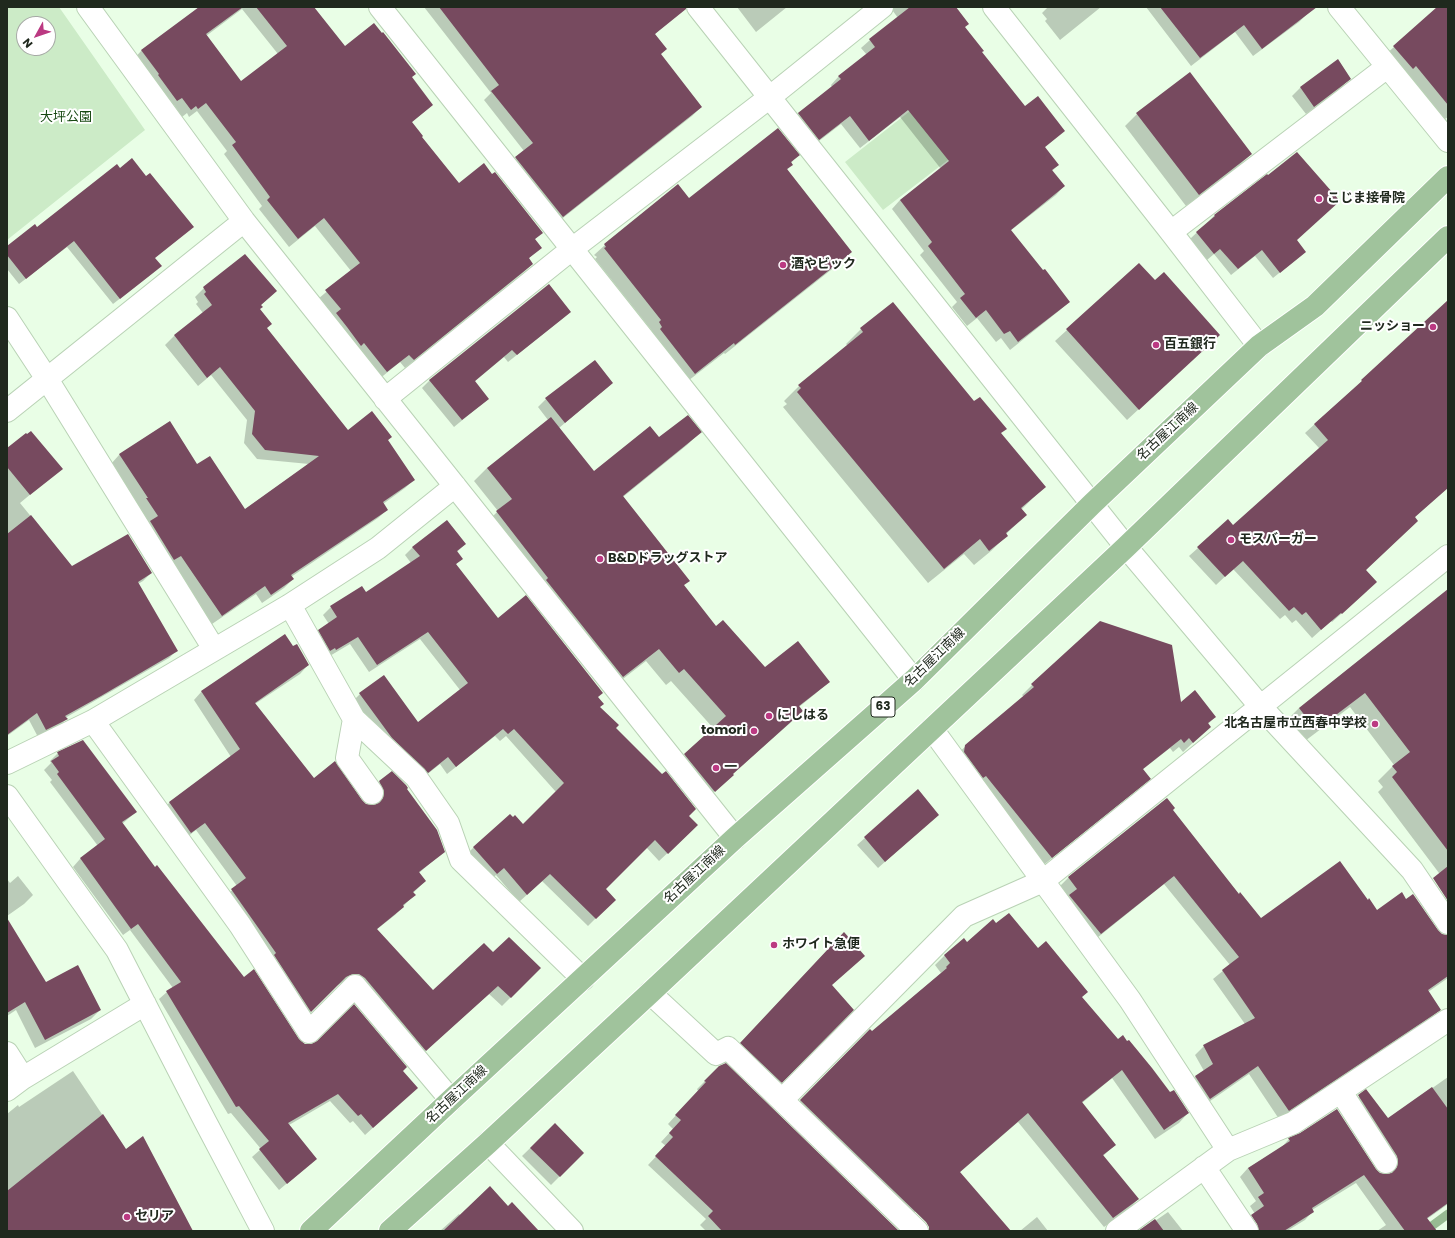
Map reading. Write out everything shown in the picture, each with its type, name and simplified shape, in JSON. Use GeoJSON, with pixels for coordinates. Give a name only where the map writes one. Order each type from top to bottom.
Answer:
{"type":"FeatureCollection","features":[{"type":"Feature","properties":{"kind":"main road","name":"名古屋江南線"},"geometry":{"type":"LineString","coordinates":[[311,1231],[450,1100],[735,838],[914,680],[1092,504],[1259,346],[1315,306],[1448,177]]}},
{"type":"Feature","properties":{"kind":"main road"},"geometry":{"type":"LineString","coordinates":[[390,1231],[488,1143],[650,993],[1126,547],[1448,238]]}},
{"type":"Feature","properties":{"kind":"street"},"geometry":{"type":"LineString","coordinates":[[88,7],[244,221],[735,838]]}},
{"type":"Feature","properties":{"kind":"street"},"geometry":{"type":"LineString","coordinates":[[380,7],[914,680]]}},
{"type":"Feature","properties":{"kind":"street"},"geometry":{"type":"LineString","coordinates":[[698,7],[1126,547],[1260,706],[1412,870],[1448,923]]}},
{"type":"Feature","properties":{"kind":"street"},"geometry":{"type":"LineString","coordinates":[[385,398],[572,249],[770,97],[882,7]]}},
{"type":"Feature","properties":{"kind":"street"},"geometry":{"type":"LineString","coordinates":[[994,7],[1259,346]]}},
{"type":"Feature","properties":{"kind":"street"},"geometry":{"type":"LineString","coordinates":[[1339,7],[1448,141]]}},
{"type":"Feature","properties":{"kind":"street"},"geometry":{"type":"LineString","coordinates":[[1171,232],[1387,67]]}},
{"type":"Feature","properties":{"kind":"street"},"geometry":{"type":"LineString","coordinates":[[7,411],[244,221]]}},
{"type":"Feature","properties":{"kind":"street"},"geometry":{"type":"LineString","coordinates":[[7,318],[47,379],[214,649]]}},
{"type":"Feature","properties":{"kind":"street"},"geometry":{"type":"LineString","coordinates":[[7,763],[93,720],[290,605],[378,548],[454,486]]}},
{"type":"Feature","properties":{"kind":"street"},"geometry":{"type":"LineString","coordinates":[[782,1100],[964,916],[1043,881],[1448,556]]}},
{"type":"Feature","properties":{"kind":"street"},"geometry":{"type":"LineString","coordinates":[[290,605],[354,719],[416,777],[448,823],[461,860],[583,979]]}},
{"type":"Feature","properties":{"kind":"street"},"geometry":{"type":"LineString","coordinates":[[354,719],[347,758],[372,793]]}},
{"type":"Feature","properties":{"kind":"street"},"geometry":{"type":"LineString","coordinates":[[93,720],[240,925],[309,1032],[355,986],[450,1100]]}},
{"type":"Feature","properties":{"kind":"street"},"geometry":{"type":"LineString","coordinates":[[932,729],[1130,1000],[1228,1150]]}},
{"type":"Feature","properties":{"kind":"street"},"geometry":{"type":"LineString","coordinates":[[7,796],[118,950],[263,1231]]}},
{"type":"Feature","properties":{"kind":"street"},"geometry":{"type":"LineString","coordinates":[[650,993],[716,1054],[728,1048],[917,1231]]}},
{"type":"Feature","properties":{"kind":"street"},"geometry":{"type":"LineString","coordinates":[[7,1053],[15,1084],[145,1004]]}},
{"type":"Feature","properties":{"kind":"street"},"geometry":{"type":"LineString","coordinates":[[1117,1231],[1228,1150],[1293,1124],[1448,1020]]}},
{"type":"Feature","properties":{"kind":"street"},"geometry":{"type":"LineString","coordinates":[[1341,1092],[1386,1162]]}},
{"type":"Feature","properties":{"kind":"street"},"geometry":{"type":"LineString","coordinates":[[488,1143],[572,1231]]}},
{"type":"Feature","properties":{"kind":"street"},"geometry":{"type":"LineString","coordinates":[[1204,1168],[1248,1231]]}},
{"type":"Feature","properties":{"kind":"green space","name":"大坪公園"},"geometry":{"type":"Polygon","coordinates":[[[7,7],[59,7],[145,130],[7,240],[7,7]]]}},
{"type":"Feature","properties":{"kind":"green space"},"geometry":{"type":"Polygon","coordinates":[[[919,104],[957,153],[883,210],[845,162],[919,104]]]}},
{"type":"Feature","properties":{"kind":"building"},"geometry":{"type":"Polygon","coordinates":[[[199,7],[243,7],[206,34],[241,81],[287,46],[256,7],[314,7],[345,46],[374,23],[382,33],[383,32],[416,74],[412,77],[433,105],[412,122],[423,136],[422,137],[459,183],[484,163],[492,174],[495,172],[543,233],[535,239],[542,248],[529,258],[533,264],[414,360],[409,355],[387,372],[364,343],[361,346],[336,313],[341,309],[325,290],[360,263],[324,218],[298,239],[267,200],[270,197],[232,145],[236,142],[206,103],[198,109],[196,106],[191,110],[182,98],[177,101],[141,50],[199,7]]]}},
{"type":"Feature","properties":{"kind":"building"},"geometry":{"type":"Polygon","coordinates":[[[439,7],[686,7],[686,9],[655,34],[667,49],[661,54],[702,107],[563,217],[515,157],[533,143],[491,91],[499,85],[439,7]]]}},
{"type":"Feature","properties":{"kind":"building"},"geometry":{"type":"Polygon","coordinates":[[[910,7],[956,7],[969,24],[965,27],[984,51],[982,52],[1025,106],[1038,96],[1065,131],[1045,147],[1059,165],[1052,170],[1065,186],[1011,230],[1043,270],[1045,269],[1070,302],[1018,342],[1010,331],[1004,334],[986,310],[976,318],[960,298],[965,294],[928,246],[932,242],[900,200],[949,161],[908,110],[869,141],[850,116],[819,140],[798,113],[841,79],[838,76],[875,47],[869,39],[910,7]]]}},
{"type":"Feature","properties":{"kind":"building"},"geometry":{"type":"Polygon","coordinates":[[[1160,7],[1317,7],[1262,49],[1244,25],[1200,58],[1160,7]]]}},
{"type":"Feature","properties":{"kind":"building"},"geometry":{"type":"Polygon","coordinates":[[[1437,7],[1448,7],[1448,105],[1416,66],[1413,69],[1393,46],[1437,7]]]}},
{"type":"Feature","properties":{"kind":"building"},"geometry":{"type":"Polygon","coordinates":[[[1338,59],[1351,79],[1314,107],[1300,87],[1338,59]]]}},
{"type":"Feature","properties":{"kind":"building"},"geometry":{"type":"Polygon","coordinates":[[[1190,72],[1252,154],[1199,195],[1136,113],[1190,72]]]}},
{"type":"Feature","properties":{"kind":"building"},"geometry":{"type":"Polygon","coordinates":[[[778,128],[800,155],[791,162],[793,165],[787,169],[852,252],[735,345],[734,343],[695,374],[660,329],[662,327],[659,322],[661,320],[604,248],[606,247],[604,244],[678,184],[689,198],[778,128]]]}},
{"type":"Feature","properties":{"kind":"building"},"geometry":{"type":"Polygon","coordinates":[[[1297,152],[1340,201],[1297,240],[1306,252],[1280,273],[1262,250],[1238,269],[1220,249],[1214,254],[1196,232],[1215,216],[1214,215],[1297,152]]]}},
{"type":"Feature","properties":{"kind":"building"},"geometry":{"type":"Polygon","coordinates":[[[132,158],[146,176],[150,173],[194,227],[155,258],[162,266],[120,299],[74,241],[26,279],[7,255],[7,246],[35,224],[37,227],[117,164],[120,168],[132,158]]]}},
{"type":"Feature","properties":{"kind":"building"},"geometry":{"type":"Polygon","coordinates":[[[245,254],[277,291],[261,305],[263,307],[260,309],[272,324],[267,328],[348,430],[372,411],[392,437],[388,440],[415,480],[383,502],[388,510],[291,575],[294,579],[271,595],[265,586],[222,616],[181,556],[174,560],[150,521],[158,516],[119,454],[170,421],[197,464],[210,456],[245,509],[319,456],[265,450],[252,434],[255,411],[220,367],[207,378],[174,335],[212,305],[204,294],[206,292],[203,287],[245,254]]]}},
{"type":"Feature","properties":{"kind":"building"},"geometry":{"type":"Polygon","coordinates":[[[1139,263],[1155,280],[1164,272],[1220,335],[1139,410],[1066,329],[1139,263]]]}},
{"type":"Feature","properties":{"kind":"building"},"geometry":{"type":"Polygon","coordinates":[[[549,284],[571,312],[517,355],[512,350],[475,381],[489,399],[462,420],[429,380],[549,284]]]}},
{"type":"Feature","properties":{"kind":"building"},"geometry":{"type":"Polygon","coordinates":[[[1448,300],[1448,488],[1415,517],[1418,521],[1366,570],[1377,582],[1342,614],[1341,613],[1321,630],[1306,612],[1302,615],[1294,607],[1289,611],[1243,561],[1225,577],[1197,547],[1228,519],[1233,525],[1328,440],[1314,424],[1448,300]]]}},
{"type":"Feature","properties":{"kind":"building"},"geometry":{"type":"Polygon","coordinates":[[[893,302],[974,401],[980,397],[1007,429],[1001,433],[1046,487],[1021,508],[1027,515],[1006,533],[1008,536],[989,551],[980,539],[944,569],[797,392],[801,388],[798,385],[863,332],[860,328],[893,302]]]}},
{"type":"Feature","properties":{"kind":"building"},"geometry":{"type":"Polygon","coordinates":[[[595,360],[613,383],[565,423],[545,398],[595,360]]]}},
{"type":"Feature","properties":{"kind":"building"},"geometry":{"type":"Polygon","coordinates":[[[688,415],[702,432],[623,496],[690,581],[684,585],[716,626],[723,620],[765,667],[798,641],[830,682],[799,706],[803,711],[715,792],[684,754],[726,716],[684,669],[679,673],[659,649],[623,677],[546,580],[548,578],[496,511],[512,499],[487,468],[551,417],[594,471],[650,426],[659,437],[688,415]]]}},
{"type":"Feature","properties":{"kind":"building"},"geometry":{"type":"Polygon","coordinates":[[[31,431],[63,469],[30,495],[7,467],[7,448],[26,433],[27,434],[31,431]]]}},
{"type":"Feature","properties":{"kind":"building"},"geometry":{"type":"Polygon","coordinates":[[[31,515],[72,566],[128,534],[152,573],[138,582],[178,651],[65,716],[68,719],[46,730],[37,713],[7,735],[7,534],[31,515]]]}},
{"type":"Feature","properties":{"kind":"building"},"geometry":{"type":"Polygon","coordinates":[[[447,520],[466,544],[457,551],[463,559],[456,564],[498,618],[526,595],[603,693],[598,697],[604,704],[600,707],[619,725],[616,728],[662,774],[666,771],[696,809],[689,816],[698,825],[668,854],[655,840],[606,889],[616,900],[596,919],[550,874],[527,895],[504,868],[497,874],[473,847],[510,814],[513,817],[515,815],[523,824],[564,783],[514,729],[508,734],[503,729],[456,767],[448,757],[428,773],[392,738],[359,693],[384,675],[418,722],[468,683],[428,632],[377,665],[358,637],[336,650],[335,648],[330,651],[318,630],[337,617],[330,606],[362,586],[366,592],[420,556],[412,547],[447,520]]]}},
{"type":"Feature","properties":{"kind":"building","name":"北名古屋市立西春中学校"},"geometry":{"type":"Polygon","coordinates":[[[1448,589],[1448,851],[1392,777],[1397,772],[1392,766],[1410,752],[1365,693],[1316,730],[1299,708],[1448,589]]]}},
{"type":"Feature","properties":{"kind":"building"},"geometry":{"type":"Polygon","coordinates":[[[1100,621],[1172,645],[1181,702],[1195,690],[1216,717],[1208,723],[1211,727],[1193,743],[1189,738],[1184,743],[1181,739],[1143,769],[1151,779],[1052,858],[986,776],[983,778],[964,752],[965,745],[1034,687],[1031,684],[1100,621]]]}},
{"type":"Feature","properties":{"kind":"building"},"geometry":{"type":"Polygon","coordinates":[[[285,634],[293,646],[297,644],[309,665],[255,703],[314,778],[335,761],[366,804],[373,805],[379,803],[383,798],[384,791],[379,781],[392,771],[406,785],[408,788],[407,789],[437,830],[445,852],[419,872],[426,881],[413,892],[416,895],[377,929],[433,990],[484,943],[493,952],[509,937],[541,968],[511,998],[498,986],[426,1051],[365,978],[359,974],[353,974],[346,977],[311,1012],[274,955],[276,953],[231,889],[246,878],[205,823],[191,833],[169,802],[240,749],[201,691],[285,634]]]}},
{"type":"Feature","properties":{"kind":"building"},"geometry":{"type":"Polygon","coordinates":[[[83,740],[137,812],[122,822],[155,867],[157,865],[244,977],[254,969],[299,1039],[305,1044],[311,1044],[317,1041],[354,1004],[407,1067],[403,1071],[418,1088],[373,1128],[361,1114],[358,1116],[338,1094],[288,1123],[317,1159],[287,1184],[259,1149],[269,1141],[239,1106],[236,1107],[166,991],[181,982],[138,924],[131,929],[80,858],[105,839],[57,774],[59,772],[51,761],[59,756],[57,752],[83,740]]]}},
{"type":"Feature","properties":{"kind":"building"},"geometry":{"type":"Polygon","coordinates":[[[918,789],[939,815],[885,862],[864,837],[918,789]]]}},
{"type":"Feature","properties":{"kind":"building"},"geometry":{"type":"Polygon","coordinates":[[[1167,798],[1175,808],[1173,810],[1239,894],[1240,892],[1261,918],[1340,861],[1377,910],[1402,892],[1406,899],[1413,894],[1438,930],[1442,934],[1448,935],[1448,976],[1428,990],[1441,1010],[1289,1111],[1258,1066],[1210,1099],[1195,1076],[1213,1064],[1203,1045],[1255,1018],[1222,970],[1239,957],[1174,876],[1101,934],[1069,895],[1077,889],[1068,877],[1167,798]]]}},
{"type":"Feature","properties":{"kind":"building"},"geometry":{"type":"Polygon","coordinates":[[[1448,866],[1448,901],[1433,878],[1448,866]]]}},
{"type":"Feature","properties":{"kind":"building"},"geometry":{"type":"Polygon","coordinates":[[[1009,913],[1038,948],[1046,941],[1088,992],[1082,997],[1118,1039],[1123,1035],[1127,1041],[1129,1040],[1170,1092],[1174,1090],[1189,1113],[1164,1130],[1122,1070],[1082,1102],[1116,1145],[1103,1155],[1139,1199],[1113,1218],[1028,1113],[960,1172],[1011,1231],[929,1231],[929,1227],[926,1222],[800,1100],[870,1029],[872,1031],[947,968],[946,967],[950,963],[944,955],[964,938],[967,942],[993,919],[996,923],[1009,913]]]}},
{"type":"Feature","properties":{"kind":"building"},"geometry":{"type":"Polygon","coordinates":[[[7,918],[46,982],[78,965],[101,1010],[45,1040],[25,1002],[7,1013],[7,918]]]}},
{"type":"Feature","properties":{"kind":"building"},"geometry":{"type":"Polygon","coordinates":[[[844,932],[865,956],[832,985],[854,1010],[782,1083],[740,1043],[844,932]]]}},
{"type":"Feature","properties":{"kind":"building"},"geometry":{"type":"Polygon","coordinates":[[[726,1063],[899,1231],[722,1231],[708,1216],[713,1211],[655,1156],[673,1137],[669,1133],[681,1120],[675,1115],[706,1082],[704,1081],[719,1066],[726,1063]]]}},
{"type":"Feature","properties":{"kind":"building"},"geometry":{"type":"Polygon","coordinates":[[[1432,1087],[1448,1109],[1448,1203],[1427,1218],[1437,1231],[1405,1231],[1364,1175],[1312,1208],[1314,1212],[1284,1231],[1259,1231],[1257,1224],[1251,1215],[1264,1206],[1258,1197],[1264,1193],[1248,1168],[1290,1141],[1288,1138],[1300,1133],[1337,1109],[1376,1169],[1380,1173],[1392,1173],[1397,1167],[1397,1156],[1358,1095],[1366,1089],[1388,1118],[1432,1087]]]}},
{"type":"Feature","properties":{"kind":"building"},"geometry":{"type":"Polygon","coordinates":[[[103,1114],[126,1149],[143,1136],[193,1231],[7,1231],[7,1191],[103,1114]]]}},
{"type":"Feature","properties":{"kind":"building"},"geometry":{"type":"Polygon","coordinates":[[[555,1123],[584,1153],[560,1177],[530,1148],[555,1123]]]}},
{"type":"Feature","properties":{"kind":"building"},"geometry":{"type":"Polygon","coordinates":[[[490,1186],[508,1206],[512,1202],[539,1231],[443,1231],[490,1186]]]}},
{"type":"Feature","properties":{"kind":"building"},"geometry":{"type":"Polygon","coordinates":[[[1155,1219],[1164,1231],[1138,1231],[1155,1219]]]}},
{"type":"Feature","properties":{"kind":"waterway"},"geometry":{"type":"LineString","coordinates":[[1425,1231],[1448,1214]]}},
{"type":"Feature","properties":{"kind":"place","name":"こじま接骨院"},"geometry":{"type":"Point","coordinates":[1319,199]}},
{"type":"Feature","properties":{"kind":"place","name":"酒やビック"},"geometry":{"type":"Point","coordinates":[783,265]}},
{"type":"Feature","properties":{"kind":"place","name":"ニッショー"},"geometry":{"type":"Point","coordinates":[1433,327]}},
{"type":"Feature","properties":{"kind":"place","name":"百五銀行"},"geometry":{"type":"Point","coordinates":[1156,345]}},
{"type":"Feature","properties":{"kind":"place","name":"モスバーガー"},"geometry":{"type":"Point","coordinates":[1231,540]}},
{"type":"Feature","properties":{"kind":"place","name":"B&Dドラッグストア"},"geometry":{"type":"Point","coordinates":[600,559]}},
{"type":"Feature","properties":{"kind":"place","name":"にしはる"},"geometry":{"type":"Point","coordinates":[769,716]}},
{"type":"Feature","properties":{"kind":"place","name":"北名古屋市立西春中学校"},"geometry":{"type":"Point","coordinates":[1375,724]}},
{"type":"Feature","properties":{"kind":"place","name":"tomori"},"geometry":{"type":"Point","coordinates":[754,731]}},
{"type":"Feature","properties":{"kind":"place","name":"一"},"geometry":{"type":"Point","coordinates":[716,768]}},
{"type":"Feature","properties":{"kind":"place","name":"ホワイト急便"},"geometry":{"type":"Point","coordinates":[774,945]}},
{"type":"Feature","properties":{"kind":"place","name":"セリア"},"geometry":{"type":"Point","coordinates":[127,1217]}}]}
